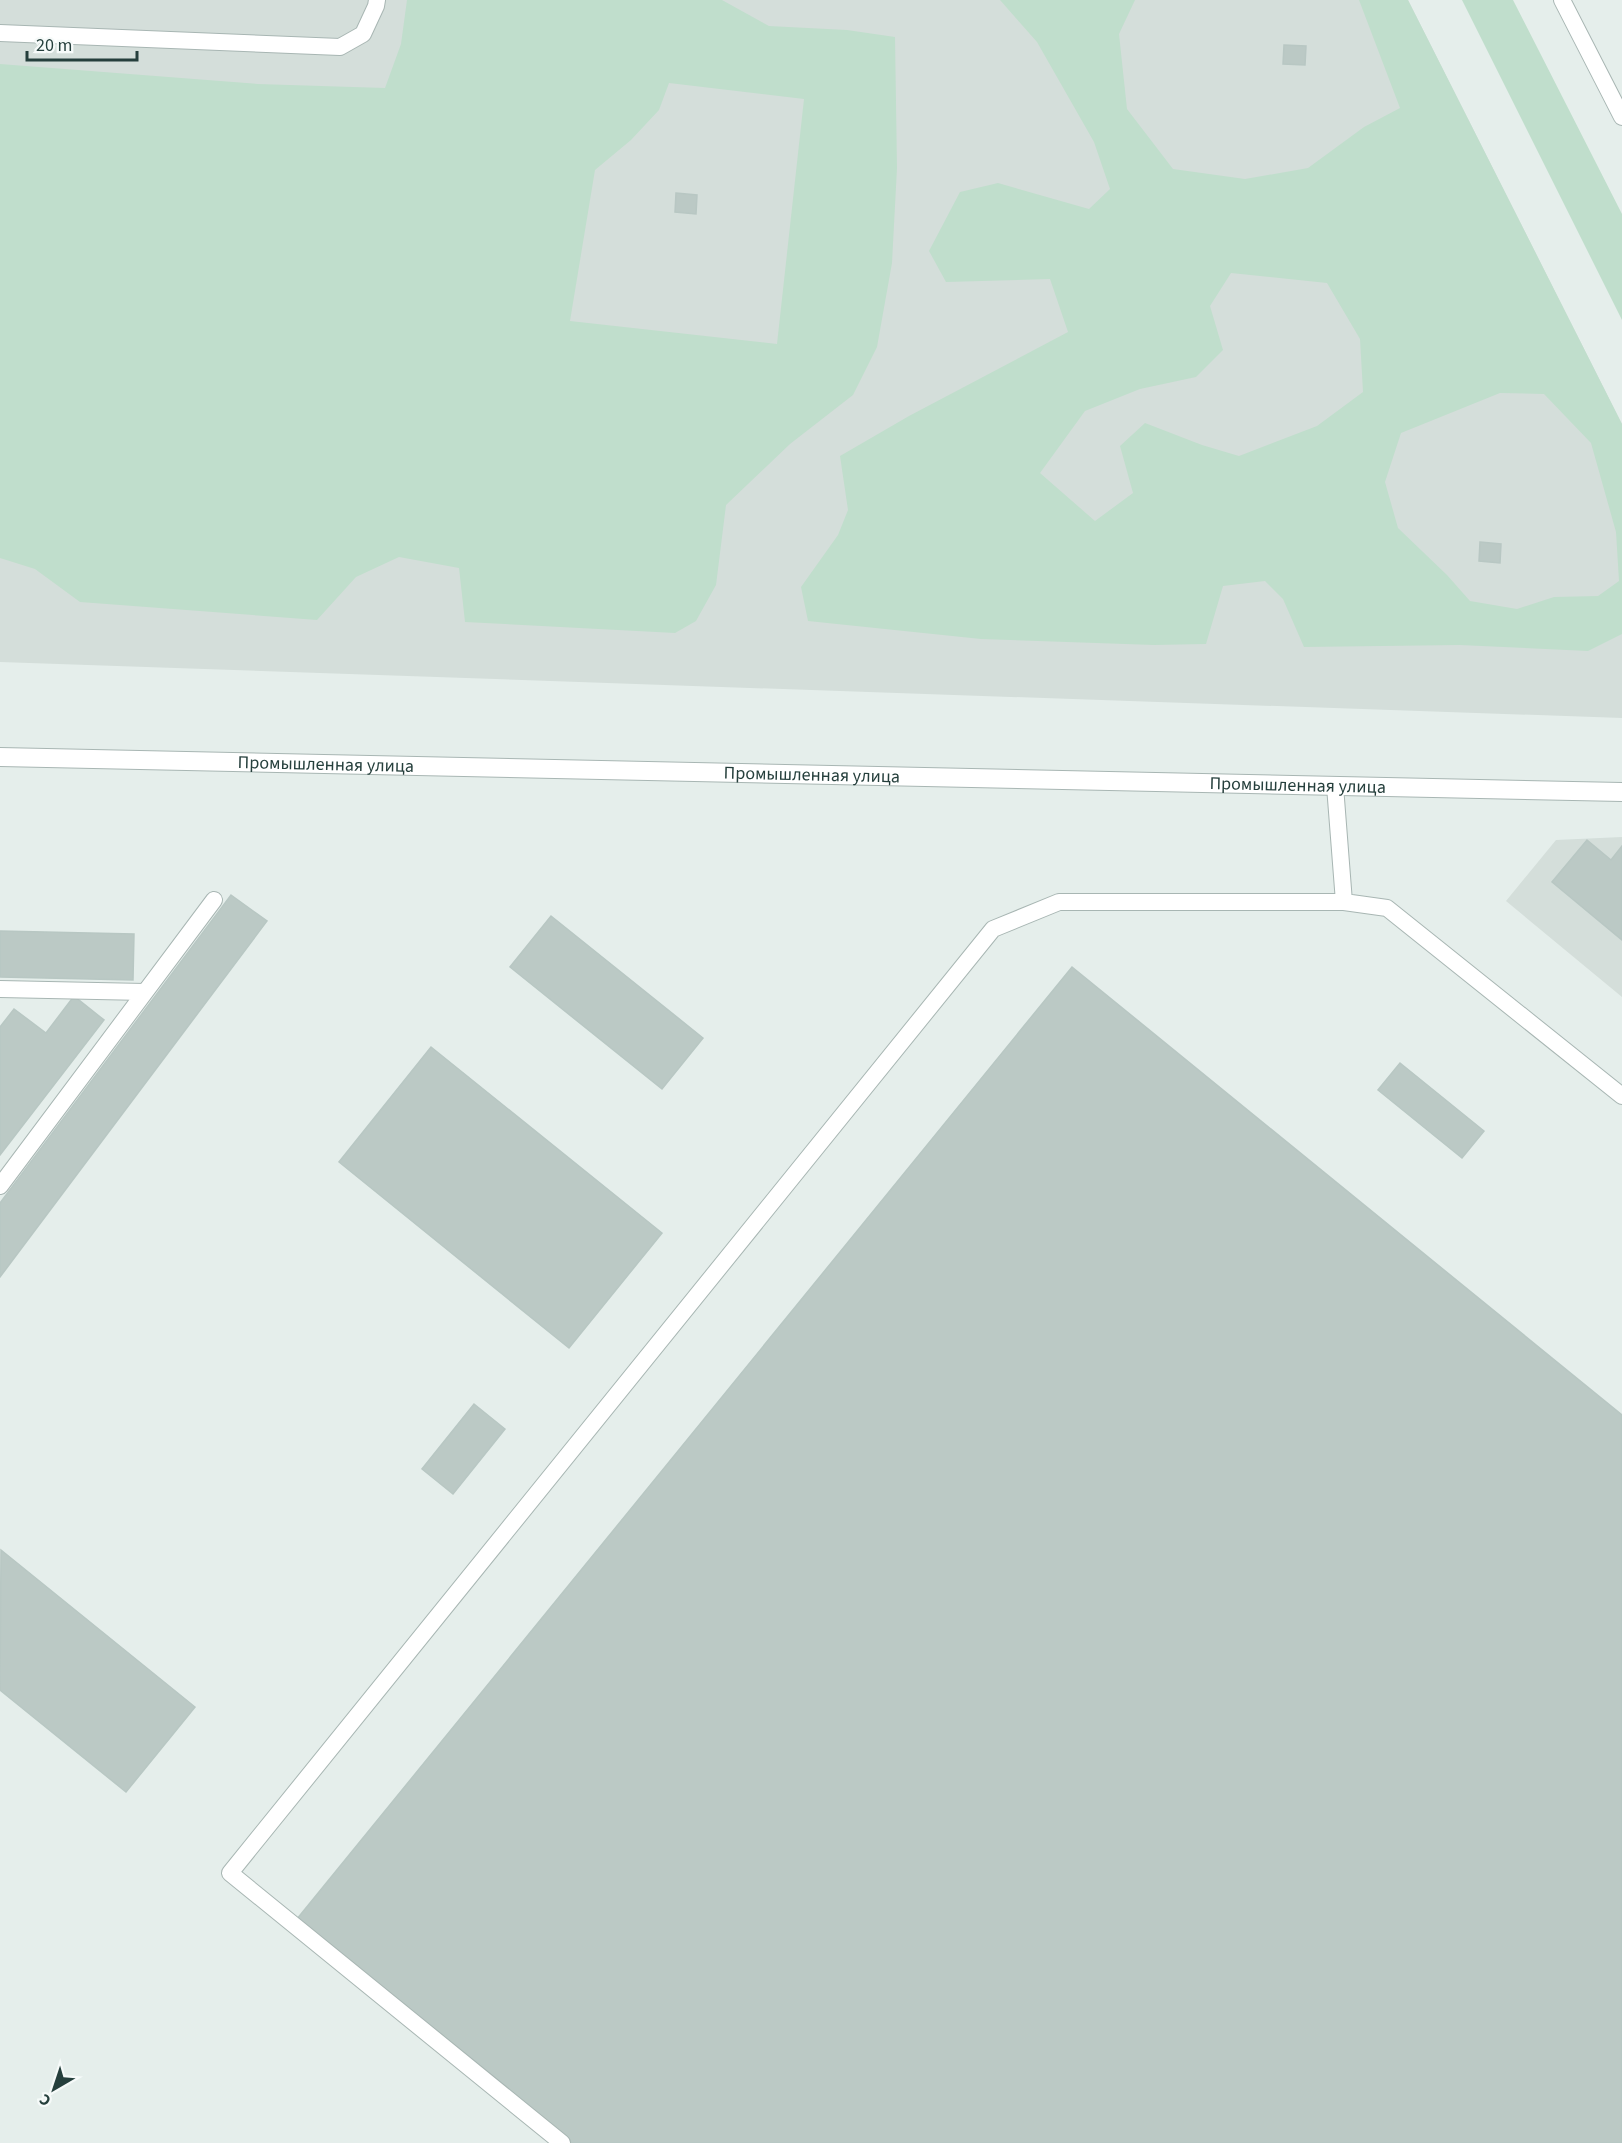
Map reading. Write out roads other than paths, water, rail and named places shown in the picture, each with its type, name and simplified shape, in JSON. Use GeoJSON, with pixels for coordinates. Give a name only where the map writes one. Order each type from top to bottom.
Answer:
{"type":"FeatureCollection","features":[{"type":"Feature","properties":{"kind":"street","name":"Промышленная улица"},"geometry":{"type":"LineString","coordinates":[[0,757],[1622,792]]}},
{"type":"Feature","properties":{"kind":"lane"},"geometry":{"type":"LineString","coordinates":[[0,33],[340,47],[363,34],[377,0]]}},
{"type":"Feature","properties":{"kind":"lane"},"geometry":{"type":"LineString","coordinates":[[1562,0],[1622,117]]}},
{"type":"Feature","properties":{"kind":"lane"},"geometry":{"type":"LineString","coordinates":[[1335,786],[1344,902]]}},
{"type":"Feature","properties":{"kind":"lane"},"geometry":{"type":"LineString","coordinates":[[0,1186],[214,900]]}},
{"type":"Feature","properties":{"kind":"lane"},"geometry":{"type":"LineString","coordinates":[[562,2143],[230,1873],[993,929],[1059,902],[1344,902],[1387,908],[1622,1096]]}},
{"type":"Feature","properties":{"kind":"lane"},"geometry":{"type":"LineString","coordinates":[[2,992],[145,992]]}}]}
